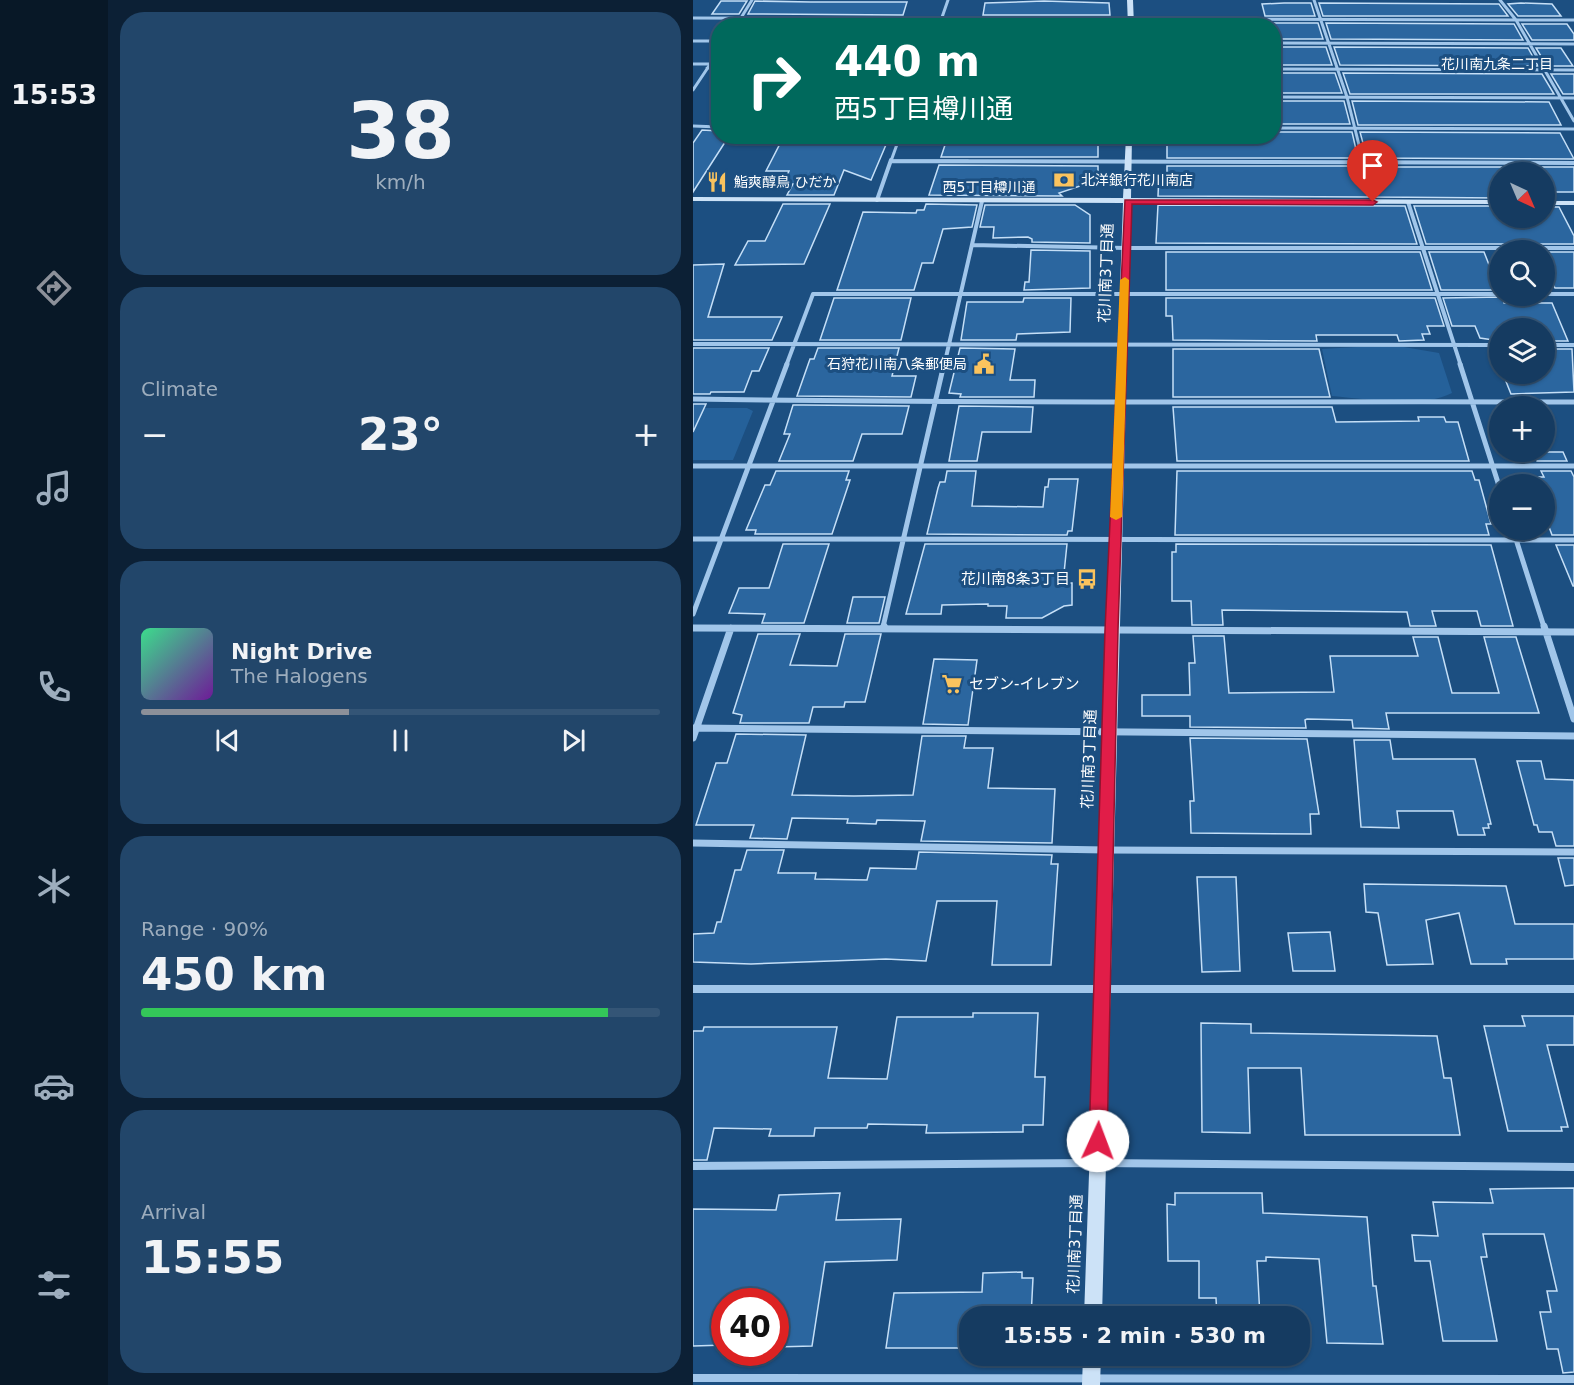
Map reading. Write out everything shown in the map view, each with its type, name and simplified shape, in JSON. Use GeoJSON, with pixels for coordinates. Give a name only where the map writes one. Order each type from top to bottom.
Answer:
{"type":"FeatureCollection","features":[{"type":"Feature","properties":{"kind":"street"},"geometry":{"type":"LineString","coordinates":[[693,18],[741,18],[752,0]]}},
{"type":"Feature","properties":{"kind":"street"},"geometry":{"type":"LineString","coordinates":[[942,18],[948,0]]}},
{"type":"Feature","properties":{"kind":"street"},"geometry":{"type":"LineString","coordinates":[[1130,0],[1131,18]]}},
{"type":"Feature","properties":{"kind":"street"},"geometry":{"type":"LineString","coordinates":[[1314,0],[1347,97],[1373,202]]}},
{"type":"Feature","properties":{"kind":"street"},"geometry":{"type":"LineString","coordinates":[[1500,0],[1516,20],[1574,121]]}},
{"type":"Feature","properties":{"kind":"street"},"geometry":{"type":"LineString","coordinates":[[1281,20],[1574,20]]}},
{"type":"Feature","properties":{"kind":"street"},"geometry":{"type":"LineString","coordinates":[[693,41],[711,41]]}},
{"type":"Feature","properties":{"kind":"street"},"geometry":{"type":"LineString","coordinates":[[1281,43],[1574,44]]}},
{"type":"Feature","properties":{"kind":"street"},"geometry":{"type":"LineString","coordinates":[[693,64],[710,64]]}},
{"type":"Feature","properties":{"kind":"street"},"geometry":{"type":"LineString","coordinates":[[693,90],[710,64]]}},
{"type":"Feature","properties":{"kind":"street"},"geometry":{"type":"LineString","coordinates":[[1281,69],[1574,70]]}},
{"type":"Feature","properties":{"kind":"street"},"geometry":{"type":"LineString","coordinates":[[1281,97],[1574,98]]}},
{"type":"Feature","properties":{"kind":"street"},"geometry":{"type":"LineString","coordinates":[[693,126],[711,127]]}},
{"type":"Feature","properties":{"kind":"street"},"geometry":{"type":"LineString","coordinates":[[1281,128],[1574,129]]}},
{"type":"Feature","properties":{"kind":"street"},"geometry":{"type":"LineString","coordinates":[[877,200],[897,144]]}},
{"type":"Feature","properties":{"kind":"street","name":"花川南3丁目通"},"geometry":{"type":"LineString","coordinates":[[1093,1306],[1112,630],[1129,144]]}},
{"type":"Feature","properties":{"kind":"street"},"geometry":{"type":"LineString","coordinates":[[891,161],[1574,163]]}},
{"type":"Feature","properties":{"kind":"street","name":"西5丁目樽川通"},"geometry":{"type":"LineString","coordinates":[[693,199],[1489,202]]}},
{"type":"Feature","properties":{"kind":"street"},"geometry":{"type":"LineString","coordinates":[[883,628],[982,201]]}},
{"type":"Feature","properties":{"kind":"street"},"geometry":{"type":"LineString","coordinates":[[1408,202],[1495,474]]}},
{"type":"Feature","properties":{"kind":"street"},"geometry":{"type":"LineString","coordinates":[[1555,202],[1574,203]]}},
{"type":"Feature","properties":{"kind":"street"},"geometry":{"type":"LineString","coordinates":[[972,245],[1126,248],[1574,248]]}},
{"type":"Feature","properties":{"kind":"street"},"geometry":{"type":"LineString","coordinates":[[693,614],[813,294],[1124,292],[1489,294]]}},
{"type":"Feature","properties":{"kind":"street"},"geometry":{"type":"LineString","coordinates":[[1555,294],[1574,294]]}},
{"type":"Feature","properties":{"kind":"street"},"geometry":{"type":"LineString","coordinates":[[693,344],[1489,345]]}},
{"type":"Feature","properties":{"kind":"street"},"geometry":{"type":"LineString","coordinates":[[1555,345],[1574,345]]}},
{"type":"Feature","properties":{"kind":"street"},"geometry":{"type":"LineString","coordinates":[[693,399],[936,403],[1120,400],[1574,402]]}},
{"type":"Feature","properties":{"kind":"street"},"geometry":{"type":"LineString","coordinates":[[693,466],[1574,466]]}},
{"type":"Feature","properties":{"kind":"street"},"geometry":{"type":"LineString","coordinates":[[693,539],[1489,540]]}},
{"type":"Feature","properties":{"kind":"street"},"geometry":{"type":"LineString","coordinates":[[1516,540],[1574,719]]}},
{"type":"Feature","properties":{"kind":"street"},"geometry":{"type":"LineString","coordinates":[[1555,540],[1574,540]]}},
{"type":"Feature","properties":{"kind":"street"},"geometry":{"type":"LineString","coordinates":[[693,628],[1574,632]]}},
{"type":"Feature","properties":{"kind":"street"},"geometry":{"type":"LineString","coordinates":[[693,738],[731,628]]}},
{"type":"Feature","properties":{"kind":"street"},"geometry":{"type":"LineString","coordinates":[[695,728],[1574,736]]}},
{"type":"Feature","properties":{"kind":"street"},"geometry":{"type":"LineString","coordinates":[[693,843],[1106,850],[1574,852]]}},
{"type":"Feature","properties":{"kind":"street"},"geometry":{"type":"LineString","coordinates":[[693,989],[1574,988]]}},
{"type":"Feature","properties":{"kind":"street"},"geometry":{"type":"LineString","coordinates":[[693,1166],[1097,1163],[1574,1167]]}},
{"type":"Feature","properties":{"kind":"street"},"geometry":{"type":"LineString","coordinates":[[1091,1381],[1092,1366]]}},
{"type":"Feature","properties":{"kind":"street"},"geometry":{"type":"LineString","coordinates":[[693,1378],[1091,1381],[1574,1379]]}},
{"type":"Feature","properties":{"kind":"shaded area"},"geometry":{"type":"Polygon","coordinates":[[[1392,345],[1439,353],[1452,393],[1425,401],[1409,402],[1332,396],[1322,349],[1392,345]]]}},
{"type":"Feature","properties":{"kind":"shaded area"},"geometry":{"type":"Polygon","coordinates":[[[693,408],[747,408],[753,411],[733,460],[693,460],[693,408]]]}},
{"type":"Feature","properties":{"kind":"building"},"geometry":{"type":"Polygon","coordinates":[[[721,1],[747,1],[739,14],[712,14],[721,1]]]}},
{"type":"Feature","properties":{"kind":"building"},"geometry":{"type":"Polygon","coordinates":[[[755,1],[907,2],[903,15],[748,14],[755,1]]]}},
{"type":"Feature","properties":{"kind":"building"},"geometry":{"type":"Polygon","coordinates":[[[1044,1],[1109,3],[1110,15],[983,15],[985,3],[1044,1]]]}},
{"type":"Feature","properties":{"kind":"building"},"geometry":{"type":"Polygon","coordinates":[[[1311,3],[1315,16],[1265,16],[1262,4],[1311,3]]]}},
{"type":"Feature","properties":{"kind":"building"},"geometry":{"type":"Polygon","coordinates":[[[1319,3],[1499,4],[1508,16],[1323,16],[1319,3]]]}},
{"type":"Feature","properties":{"kind":"building"},"geometry":{"type":"Polygon","coordinates":[[[1508,4],[1552,4],[1561,16],[1518,16],[1508,4]]]}},
{"type":"Feature","properties":{"kind":"building"},"geometry":{"type":"Polygon","coordinates":[[[1281,23],[1318,23],[1323,39],[1281,39],[1281,23]]]}},
{"type":"Feature","properties":{"kind":"building"},"geometry":{"type":"Polygon","coordinates":[[[1326,23],[1514,24],[1523,40],[1331,39],[1326,23]]]}},
{"type":"Feature","properties":{"kind":"building"},"geometry":{"type":"Polygon","coordinates":[[[1522,24],[1567,24],[1574,34],[1574,40],[1532,40],[1522,24]]]}},
{"type":"Feature","properties":{"kind":"building"},"geometry":{"type":"Polygon","coordinates":[[[1281,47],[1326,47],[1332,65],[1281,65],[1281,47]]]}},
{"type":"Feature","properties":{"kind":"building"},"geometry":{"type":"Polygon","coordinates":[[[1334,47],[1528,48],[1538,66],[1340,65],[1334,47]]]}},
{"type":"Feature","properties":{"kind":"building"},"geometry":{"type":"Polygon","coordinates":[[[1536,48],[1561,48],[1573,66],[1547,66],[1536,48]]]}},
{"type":"Feature","properties":{"kind":"building"},"geometry":{"type":"Polygon","coordinates":[[[1281,73],[1335,73],[1342,93],[1281,93],[1281,73]]]}},
{"type":"Feature","properties":{"kind":"building"},"geometry":{"type":"Polygon","coordinates":[[[1343,73],[1542,74],[1554,94],[1350,94],[1343,73]]]}},
{"type":"Feature","properties":{"kind":"building"},"geometry":{"type":"Polygon","coordinates":[[[1551,74],[1574,74],[1574,94],[1563,94],[1551,74]]]}},
{"type":"Feature","properties":{"kind":"building"},"geometry":{"type":"Polygon","coordinates":[[[1281,101],[1344,101],[1350,124],[1281,124],[1281,101]]]}},
{"type":"Feature","properties":{"kind":"building"},"geometry":{"type":"Polygon","coordinates":[[[1352,101],[1549,102],[1561,125],[1358,125],[1352,101]]]}},
{"type":"Feature","properties":{"kind":"building"},"geometry":{"type":"Polygon","coordinates":[[[702,130],[711,131],[711,144],[724,144],[693,192],[693,143],[702,130]]]}},
{"type":"Feature","properties":{"kind":"building"},"geometry":{"type":"Polygon","coordinates":[[[1281,132],[1352,132],[1358,158],[1167,158],[1167,144],[1281,144],[1281,132]]]}},
{"type":"Feature","properties":{"kind":"building"},"geometry":{"type":"Polygon","coordinates":[[[1360,132],[1560,133],[1574,159],[1367,158],[1360,132]]]}},
{"type":"Feature","properties":{"kind":"building"},"geometry":{"type":"Polygon","coordinates":[[[780,144],[886,144],[871,180],[844,170],[834,195],[787,195],[793,184],[783,184],[789,171],[766,171],[780,144]]]}},
{"type":"Feature","properties":{"kind":"building"},"geometry":{"type":"Polygon","coordinates":[[[945,144],[1098,144],[1098,157],[941,157],[945,144]]]}},
{"type":"Feature","properties":{"kind":"building"},"geometry":{"type":"Polygon","coordinates":[[[939,165],[1098,166],[1098,180],[1059,193],[1062,196],[929,195],[939,165]]]}},
{"type":"Feature","properties":{"kind":"building"},"geometry":{"type":"Polygon","coordinates":[[[1167,166],[1360,166],[1368,197],[1158,196],[1159,174],[1167,174],[1167,166]]]}},
{"type":"Feature","properties":{"kind":"building"},"geometry":{"type":"Polygon","coordinates":[[[1369,167],[1489,167],[1489,198],[1376,197],[1369,167]]]}},
{"type":"Feature","properties":{"kind":"building"},"geometry":{"type":"Polygon","coordinates":[[[1555,167],[1574,167],[1574,192],[1555,192],[1555,167]]]}},
{"type":"Feature","properties":{"kind":"building"},"geometry":{"type":"Polygon","coordinates":[[[783,204],[830,204],[804,264],[735,265],[748,241],[765,241],[783,204]]]}},
{"type":"Feature","properties":{"kind":"building"},"geometry":{"type":"Polygon","coordinates":[[[926,204],[977,205],[972,227],[943,229],[933,263],[922,263],[914,290],[837,290],[863,212],[916,213],[917,210],[924,210],[926,204]]]}},
{"type":"Feature","properties":{"kind":"building"},"geometry":{"type":"Polygon","coordinates":[[[985,205],[1075,205],[1090,215],[1090,243],[1032,242],[1032,239],[1028,237],[993,238],[994,227],[980,227],[985,205]]]}},
{"type":"Feature","properties":{"kind":"building"},"geometry":{"type":"Polygon","coordinates":[[[1158,205],[1405,206],[1417,244],[1156,243],[1158,205]]]}},
{"type":"Feature","properties":{"kind":"building"},"geometry":{"type":"Polygon","coordinates":[[[1414,206],[1489,206],[1489,228],[1555,228],[1555,207],[1559,207],[1574,236],[1574,244],[1555,244],[1555,240],[1489,240],[1489,244],[1426,244],[1414,206]]]}},
{"type":"Feature","properties":{"kind":"building"},"geometry":{"type":"Polygon","coordinates":[[[1031,250],[1090,251],[1090,288],[1024,290],[1025,282],[1029,282],[1031,250]]]}},
{"type":"Feature","properties":{"kind":"building"},"geometry":{"type":"Polygon","coordinates":[[[1166,252],[1420,252],[1432,290],[1166,290],[1166,252]]]}},
{"type":"Feature","properties":{"kind":"building"},"geometry":{"type":"Polygon","coordinates":[[[1429,252],[1484,252],[1489,265],[1489,290],[1441,290],[1429,252]]]}},
{"type":"Feature","properties":{"kind":"building"},"geometry":{"type":"Polygon","coordinates":[[[1555,252],[1574,252],[1574,288],[1555,288],[1555,252]]]}},
{"type":"Feature","properties":{"kind":"building"},"geometry":{"type":"Polygon","coordinates":[[[724,264],[708,317],[782,317],[772,340],[693,340],[693,265],[724,264]]]}},
{"type":"Feature","properties":{"kind":"building"},"geometry":{"type":"Polygon","coordinates":[[[1489,297],[1489,306],[1553,306],[1568,341],[1555,341],[1555,318],[1489,318],[1489,339],[1480,338],[1475,326],[1452,326],[1443,298],[1489,297]]]}},
{"type":"Feature","properties":{"kind":"building"},"geometry":{"type":"Polygon","coordinates":[[[834,298],[911,298],[901,340],[820,340],[834,298]]]}},
{"type":"Feature","properties":{"kind":"building"},"geometry":{"type":"Polygon","coordinates":[[[1024,298],[1071,298],[1070,332],[1017,334],[1016,340],[961,340],[967,302],[1023,302],[1024,298]]]}},
{"type":"Feature","properties":{"kind":"building"},"geometry":{"type":"Polygon","coordinates":[[[1166,298],[1435,298],[1444,326],[1427,326],[1430,334],[1422,334],[1424,340],[1399,341],[1397,335],[1316,335],[1317,341],[1173,340],[1172,316],[1166,316],[1166,298]]]}},
{"type":"Feature","properties":{"kind":"building"},"geometry":{"type":"Polygon","coordinates":[[[693,348],[769,348],[759,371],[752,371],[744,392],[693,394],[693,348]]]}},
{"type":"Feature","properties":{"kind":"building"},"geometry":{"type":"Polygon","coordinates":[[[818,348],[899,348],[892,376],[916,376],[911,397],[797,396],[810,359],[814,359],[818,348]]]}},
{"type":"Feature","properties":{"kind":"building"},"geometry":{"type":"Polygon","coordinates":[[[960,348],[1015,349],[1010,380],[1035,380],[1034,397],[960,397],[961,394],[949,393],[960,348]]]}},
{"type":"Feature","properties":{"kind":"building"},"geometry":{"type":"Polygon","coordinates":[[[1173,349],[1319,349],[1330,397],[1173,397],[1173,349]]]}},
{"type":"Feature","properties":{"kind":"building"},"geometry":{"type":"Polygon","coordinates":[[[1555,349],[1572,349],[1574,392],[1511,394],[1507,384],[1555,384],[1555,349]]]}},
{"type":"Feature","properties":{"kind":"building"},"geometry":{"type":"Polygon","coordinates":[[[693,404],[706,404],[693,432],[693,404]]]}},
{"type":"Feature","properties":{"kind":"building"},"geometry":{"type":"Polygon","coordinates":[[[793,405],[909,406],[902,434],[862,434],[853,461],[779,461],[790,434],[784,434],[793,405]]]}},
{"type":"Feature","properties":{"kind":"building"},"geometry":{"type":"Polygon","coordinates":[[[959,406],[1033,407],[1031,432],[982,432],[977,461],[949,461],[959,406]]]}},
{"type":"Feature","properties":{"kind":"building"},"geometry":{"type":"Polygon","coordinates":[[[1173,407],[1332,407],[1336,422],[1419,421],[1418,417],[1444,417],[1446,422],[1458,422],[1469,461],[1177,461],[1173,407]]]}},
{"type":"Feature","properties":{"kind":"building"},"geometry":{"type":"Polygon","coordinates":[[[1555,452],[1563,452],[1567,461],[1555,461],[1555,452]]]}},
{"type":"Feature","properties":{"kind":"building"},"geometry":{"type":"Polygon","coordinates":[[[776,471],[849,471],[846,480],[850,480],[832,534],[755,534],[756,530],[746,530],[765,485],[770,485],[776,471]]]}},
{"type":"Feature","properties":{"kind":"building"},"geometry":{"type":"Polygon","coordinates":[[[947,471],[976,471],[972,506],[1043,507],[1045,487],[1048,487],[1049,479],[1078,479],[1072,531],[1068,531],[1067,535],[927,534],[938,488],[940,482],[945,482],[947,471]]]}},
{"type":"Feature","properties":{"kind":"building"},"geometry":{"type":"Polygon","coordinates":[[[1177,471],[1472,471],[1475,480],[1479,480],[1489,517],[1489,524],[1486,524],[1489,535],[1175,535],[1177,471]]]}},
{"type":"Feature","properties":{"kind":"building"},"geometry":{"type":"Polygon","coordinates":[[[1541,471],[1571,471],[1574,477],[1574,535],[1555,535],[1555,474],[1542,474],[1541,471]]]}},
{"type":"Feature","properties":{"kind":"building"},"geometry":{"type":"Polygon","coordinates":[[[783,544],[829,544],[804,623],[762,623],[765,614],[729,613],[739,588],[769,588],[783,544]]]}},
{"type":"Feature","properties":{"kind":"building"},"geometry":{"type":"Polygon","coordinates":[[[925,544],[1067,544],[1063,583],[1072,583],[1072,605],[1064,606],[1042,618],[1006,618],[1007,606],[988,606],[988,604],[942,605],[941,614],[906,614],[925,544]]]}},
{"type":"Feature","properties":{"kind":"building"},"geometry":{"type":"Polygon","coordinates":[[[1176,544],[1491,545],[1513,626],[1481,626],[1477,611],[1432,611],[1436,626],[1410,626],[1407,612],[1222,610],[1223,625],[1192,625],[1191,601],[1172,601],[1172,552],[1176,552],[1176,544]]]}},
{"type":"Feature","properties":{"kind":"building"},"geometry":{"type":"Polygon","coordinates":[[[1556,545],[1574,545],[1574,586],[1573,586],[1556,545]]]}},
{"type":"Feature","properties":{"kind":"building"},"geometry":{"type":"Polygon","coordinates":[[[853,597],[885,597],[879,623],[847,623],[853,597]]]}},
{"type":"Feature","properties":{"kind":"building"},"geometry":{"type":"Polygon","coordinates":[[[758,634],[800,634],[790,665],[837,666],[845,634],[881,634],[865,702],[845,702],[844,707],[813,707],[809,723],[740,723],[742,715],[733,713],[758,634]]]}},
{"type":"Feature","properties":{"kind":"building"},"geometry":{"type":"Polygon","coordinates":[[[1193,636],[1224,636],[1229,693],[1334,692],[1330,656],[1418,656],[1413,637],[1438,637],[1452,693],[1499,693],[1484,637],[1516,637],[1539,713],[1386,713],[1389,729],[1353,728],[1352,720],[1307,719],[1305,720],[1306,728],[1190,727],[1190,716],[1142,716],[1142,695],[1190,695],[1189,663],[1195,663],[1193,636]]]}},
{"type":"Feature","properties":{"kind":"building","name":"セブン-イレブン"},"geometry":{"type":"Polygon","coordinates":[[[934,659],[977,660],[968,725],[923,724],[934,659]]]}},
{"type":"Feature","properties":{"kind":"building"},"geometry":{"type":"Polygon","coordinates":[[[736,734],[806,735],[792,795],[854,796],[913,795],[922,736],[966,736],[964,748],[993,748],[988,788],[1055,789],[1052,843],[921,841],[925,821],[877,820],[876,824],[847,823],[848,819],[792,818],[787,839],[750,838],[754,825],[696,825],[716,763],[727,763],[736,734]]]}},
{"type":"Feature","properties":{"kind":"building"},"geometry":{"type":"Polygon","coordinates":[[[1190,738],[1307,739],[1319,814],[1310,814],[1311,834],[1191,833],[1190,801],[1194,801],[1190,738]]]}},
{"type":"Feature","properties":{"kind":"building"},"geometry":{"type":"Polygon","coordinates":[[[1354,740],[1390,740],[1393,759],[1475,759],[1491,824],[1488,824],[1489,828],[1483,828],[1485,835],[1458,835],[1453,811],[1397,811],[1399,828],[1361,827],[1354,740]]]}},
{"type":"Feature","properties":{"kind":"building"},"geometry":{"type":"Polygon","coordinates":[[[1517,761],[1541,761],[1545,779],[1574,780],[1574,846],[1556,846],[1552,832],[1539,832],[1537,825],[1534,825],[1517,761]]]}},
{"type":"Feature","properties":{"kind":"building"},"geometry":{"type":"Polygon","coordinates":[[[747,850],[784,850],[778,873],[816,873],[815,879],[867,880],[870,868],[916,869],[919,852],[1052,855],[1051,864],[1058,864],[1051,965],[992,965],[997,901],[937,901],[926,961],[886,959],[751,964],[693,962],[693,934],[714,933],[717,922],[721,922],[735,870],[741,870],[747,850]]]}},
{"type":"Feature","properties":{"kind":"building"},"geometry":{"type":"Polygon","coordinates":[[[1558,858],[1574,858],[1574,885],[1565,886],[1558,858]]]}},
{"type":"Feature","properties":{"kind":"building"},"geometry":{"type":"Polygon","coordinates":[[[1197,877],[1236,877],[1240,971],[1202,972],[1197,877]]]}},
{"type":"Feature","properties":{"kind":"building"},"geometry":{"type":"Polygon","coordinates":[[[1364,884],[1506,886],[1515,924],[1574,924],[1574,959],[1506,959],[1507,964],[1471,964],[1459,913],[1426,920],[1433,964],[1387,965],[1378,913],[1366,912],[1364,884]]]}},
{"type":"Feature","properties":{"kind":"building"},"geometry":{"type":"Polygon","coordinates":[[[1330,932],[1335,971],[1293,971],[1288,933],[1330,932]]]}},
{"type":"Feature","properties":{"kind":"building"},"geometry":{"type":"Polygon","coordinates":[[[973,1013],[1038,1013],[1035,1077],[1045,1077],[1043,1125],[1023,1125],[1023,1132],[926,1133],[927,1125],[868,1124],[867,1128],[815,1128],[814,1136],[769,1136],[771,1129],[714,1128],[707,1160],[693,1160],[693,1031],[703,1031],[704,1027],[837,1027],[828,1078],[887,1079],[897,1017],[973,1017],[973,1013]]]}},
{"type":"Feature","properties":{"kind":"building"},"geometry":{"type":"Polygon","coordinates":[[[1522,1016],[1574,1016],[1574,1045],[1547,1045],[1568,1127],[1561,1127],[1562,1131],[1508,1131],[1484,1026],[1525,1026],[1522,1016]]]}},
{"type":"Feature","properties":{"kind":"building"},"geometry":{"type":"Polygon","coordinates":[[[1201,1023],[1251,1024],[1251,1033],[1437,1036],[1444,1078],[1451,1078],[1460,1135],[1305,1135],[1301,1068],[1248,1068],[1250,1133],[1202,1132],[1201,1023]]]}},
{"type":"Feature","properties":{"kind":"building"},"geometry":{"type":"Polygon","coordinates":[[[1574,1188],[1574,1372],[1563,1373],[1558,1349],[1547,1349],[1540,1312],[1551,1312],[1547,1291],[1557,1291],[1544,1234],[1483,1234],[1487,1257],[1481,1257],[1497,1341],[1443,1341],[1430,1261],[1415,1261],[1412,1235],[1438,1236],[1433,1202],[1493,1203],[1490,1189],[1574,1188]]]}},
{"type":"Feature","properties":{"kind":"building"},"geometry":{"type":"Polygon","coordinates":[[[840,1193],[836,1220],[901,1219],[897,1260],[825,1262],[812,1346],[789,1347],[789,1288],[711,1288],[711,1345],[693,1346],[693,1209],[776,1210],[779,1195],[840,1193]]]}},
{"type":"Feature","properties":{"kind":"building"},"geometry":{"type":"Polygon","coordinates":[[[1175,1193],[1262,1193],[1263,1213],[1367,1217],[1373,1286],[1376,1286],[1383,1344],[1327,1343],[1319,1259],[1266,1257],[1266,1261],[1257,1261],[1259,1306],[1216,1306],[1216,1298],[1199,1298],[1199,1261],[1168,1261],[1167,1204],[1175,1205],[1175,1193]]]}},
{"type":"Feature","properties":{"kind":"building"},"geometry":{"type":"Polygon","coordinates":[[[1022,1272],[1022,1278],[1033,1278],[1032,1306],[959,1306],[959,1348],[886,1348],[894,1293],[982,1292],[983,1273],[1022,1272]]]}},
{"type":"Feature","properties":{"kind":"slow traffic"},"geometry":{"type":"LineString","coordinates":[[1116,517],[1125,280]]}},
{"type":"Feature","properties":{"kind":"place","name":"北洋銀行花川南店"},"geometry":{"type":"Point","coordinates":[1064,180]}},
{"type":"Feature","properties":{"kind":"place","name":"鮨爽醇鳥 ひだか"},"geometry":{"type":"Point","coordinates":[717,182]}},
{"type":"Feature","properties":{"kind":"place","name":"石狩花川南八条郵便局"},"geometry":{"type":"Point","coordinates":[984,364]}},
{"type":"Feature","properties":{"kind":"place","name":"花川南8条3丁目"},"geometry":{"type":"Point","coordinates":[1087,579]}},
{"type":"Feature","properties":{"kind":"place","name":"セブン-イレブン"},"geometry":{"type":"Point","coordinates":[952,684]}},
{"type":"Feature","properties":{"kind":"district","name":"花川南九条二丁目"},"geometry":{"type":"Point","coordinates":[1497,64]}},
{"type":"Feature","properties":{"kind":"route"},"geometry":{"type":"LineString","coordinates":[[1098,1141],[1112,630],[1128,201],[1373,202]]}}]}
